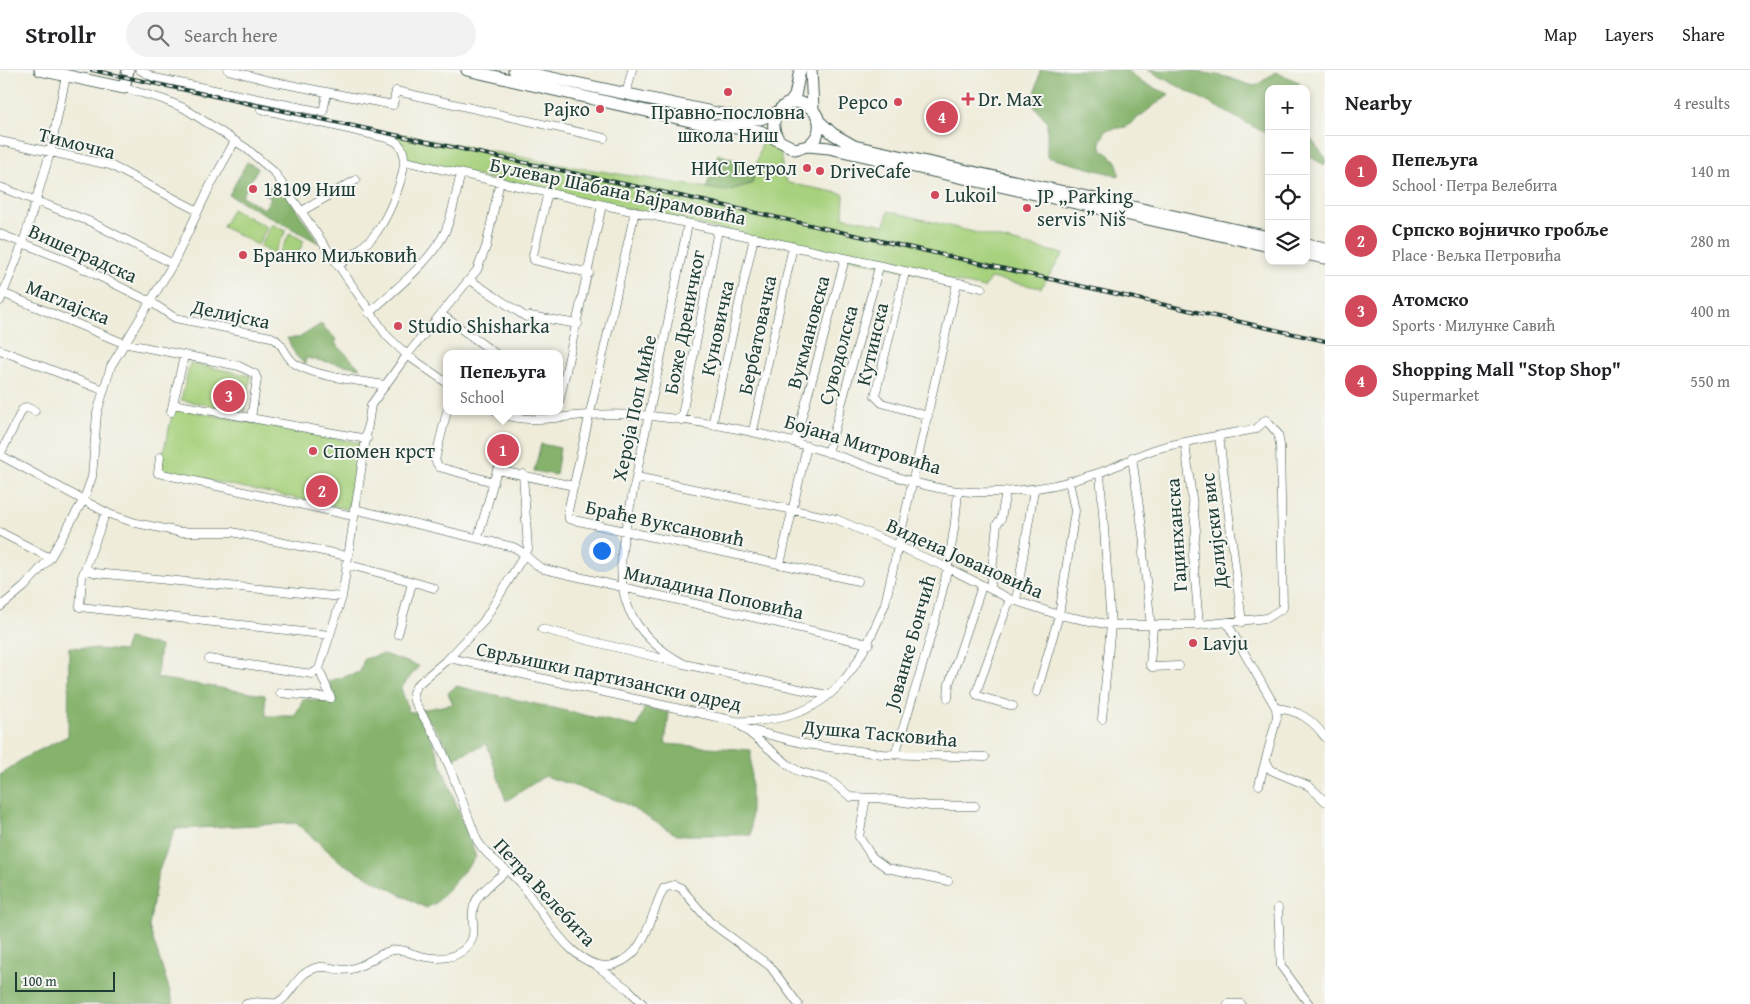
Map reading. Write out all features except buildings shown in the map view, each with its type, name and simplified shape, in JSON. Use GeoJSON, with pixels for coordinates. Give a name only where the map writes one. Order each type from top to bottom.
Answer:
{"type":"FeatureCollection","features":[{"type":"Feature","properties":{"kind":"main road"},"geometry":{"type":"LineString","coordinates":[[40,70],[124,88],[128,70]]}},
{"type":"Feature","properties":{"kind":"main road"},"geometry":{"type":"LineString","coordinates":[[467,70],[699,123],[760,131],[795,149],[808,146],[829,148],[1265,245]]}},
{"type":"Feature","properties":{"kind":"main road"},"geometry":{"type":"LineString","coordinates":[[514,70],[745,119],[760,119],[778,112],[790,103],[795,96],[800,70]]}},
{"type":"Feature","properties":{"kind":"main road"},"geometry":{"type":"LineString","coordinates":[[811,70],[813,109],[819,121],[833,134],[854,146],[1265,236]]}},
{"type":"Feature","properties":{"kind":"main road"},"geometry":{"type":"LineString","coordinates":[[790,103],[806,104],[813,109]]}},
{"type":"Feature","properties":{"kind":"main road"},"geometry":{"type":"LineString","coordinates":[[778,112],[773,125],[778,139]]}},
{"type":"Feature","properties":{"kind":"main road"},"geometry":{"type":"LineString","coordinates":[[808,146],[818,135],[819,121]]}},
{"type":"Feature","properties":{"kind":"main road"},"geometry":{"type":"LineString","coordinates":[[1310,246],[1325,250]]}},
{"type":"Feature","properties":{"kind":"main road"},"geometry":{"type":"LineString","coordinates":[[1310,255],[1325,258]]}},
{"type":"Feature","properties":{"kind":"street"},"geometry":{"type":"LineString","coordinates":[[140,70],[163,79],[323,112],[327,93]]}},
{"type":"Feature","properties":{"kind":"street"},"geometry":{"type":"LineString","coordinates":[[228,70],[327,93],[393,105],[396,91],[604,138]]}},
{"type":"Feature","properties":{"kind":"street"},"geometry":{"type":"LineString","coordinates":[[626,95],[632,70]]}},
{"type":"Feature","properties":{"kind":"street"},"geometry":{"type":"LineString","coordinates":[[1,295],[23,243],[36,201],[50,153],[66,76]]}},
{"type":"Feature","properties":{"kind":"street"},"geometry":{"type":"LineString","coordinates":[[124,88],[176,103],[235,141],[274,172],[369,313],[387,336],[407,355],[443,380]]}},
{"type":"Feature","properties":{"kind":"street"},"geometry":{"type":"LineString","coordinates":[[261,109],[394,140],[401,146],[404,161],[399,186],[377,232],[367,243],[338,266]]}},
{"type":"Feature","properties":{"kind":"street","name":"Тимочка"},"geometry":{"type":"LineString","coordinates":[[0,141],[110,165],[198,211]]}},
{"type":"Feature","properties":{"kind":"street"},"geometry":{"type":"LineString","coordinates":[[0,607],[24,587],[50,558],[84,499],[92,477],[96,423],[102,390],[111,366],[123,342],[151,302],[173,264],[198,211],[235,141]]}},
{"type":"Feature","properties":{"kind":"street","name":"Булевар Шабана Бајрамовића"},"geometry":{"type":"LineString","coordinates":[[404,161],[754,237],[879,267],[982,288]]}},
{"type":"Feature","properties":{"kind":"street"},"geometry":{"type":"LineString","coordinates":[[369,313],[419,266],[437,245],[445,231],[461,173]]}},
{"type":"Feature","properties":{"kind":"street"},"geometry":{"type":"LineString","coordinates":[[302,211],[356,180]]}},
{"type":"Feature","properties":{"kind":"street"},"geometry":{"type":"LineString","coordinates":[[209,659],[312,674],[319,669],[342,597],[371,404],[407,355],[477,270],[486,247],[500,181]]}},
{"type":"Feature","properties":{"kind":"street"},"geometry":{"type":"LineString","coordinates":[[0,187],[91,222],[173,264]]}},
{"type":"Feature","properties":{"kind":"street"},"geometry":{"type":"LineString","coordinates":[[548,192],[533,255],[534,260],[588,273]]}},
{"type":"Feature","properties":{"kind":"street"},"geometry":{"type":"LineString","coordinates":[[563,373],[578,324],[602,205]]}},
{"type":"Feature","properties":{"kind":"street","name":"Браће Вуксановић"},"geometry":{"type":"LineString","coordinates":[[635,211],[568,511],[569,519],[858,581]]}},
{"type":"Feature","properties":{"kind":"street","name":"Хероја Поп Миће"},"geometry":{"type":"LineString","coordinates":[[684,664],[665,653],[649,640],[633,618],[622,587],[620,553],[688,224]]}},
{"type":"Feature","properties":{"kind":"street","name":"Боже Дреничког"},"geometry":{"type":"LineString","coordinates":[[681,420],[718,230]]}},
{"type":"Feature","properties":{"kind":"street","name":"Вишеградска"},"geometry":{"type":"LineString","coordinates":[[0,234],[68,261],[151,302]]}},
{"type":"Feature","properties":{"kind":"street","name":"Куновичка"},"geometry":{"type":"LineString","coordinates":[[712,425],[754,237]]}},
{"type":"Feature","properties":{"kind":"street","name":"Бербатовачка"},"geometry":{"type":"LineString","coordinates":[[753,431],[793,246]]}},
{"type":"Feature","properties":{"kind":"street","name":"Вукмановска"},"geometry":{"type":"LineString","coordinates":[[795,442],[845,259]]}},
{"type":"Feature","properties":{"kind":"street","name":"Суводолска"},"geometry":{"type":"LineString","coordinates":[[828,452],[879,267]]}},
{"type":"Feature","properties":{"kind":"street","name":"Кутинска"},"geometry":{"type":"LineString","coordinates":[[905,272],[875,396],[882,403],[928,416]]}},
{"type":"Feature","properties":{"kind":"street"},"geometry":{"type":"LineString","coordinates":[[470,280],[526,317],[530,316],[578,324]]}},
{"type":"Feature","properties":{"kind":"street","name":"Сврљишки партизански одред"},"geometry":{"type":"LineString","coordinates":[[449,658],[735,721],[762,722],[783,719],[803,712],[827,695],[851,672],[869,644],[885,604],[957,283]]}},
{"type":"Feature","properties":{"kind":"street","name":"Маглајска"},"geometry":{"type":"LineString","coordinates":[[1,295],[123,342],[243,368],[255,374],[257,379],[251,418]]}},
{"type":"Feature","properties":{"kind":"street","name":"Делијска"},"geometry":{"type":"LineString","coordinates":[[151,302],[175,318],[276,339],[283,346],[288,358],[305,368],[385,385]]}},
{"type":"Feature","properties":{"kind":"street"},"geometry":{"type":"LineString","coordinates":[[442,314],[491,350]]}},
{"type":"Feature","properties":{"kind":"street"},"geometry":{"type":"LineString","coordinates":[[0,350],[102,390]]}},
{"type":"Feature","properties":{"kind":"street"},"geometry":{"type":"LineString","coordinates":[[171,412],[184,356]]}},
{"type":"Feature","properties":{"kind":"street"},"geometry":{"type":"LineString","coordinates":[[173,404],[367,439]]}},
{"type":"Feature","properties":{"kind":"street"},"geometry":{"type":"LineString","coordinates":[[35,412],[26,408],[22,410],[0,455],[106,512],[136,523],[171,530],[232,532],[347,560],[434,588]]}},
{"type":"Feature","properties":{"kind":"street"},"geometry":{"type":"LineString","coordinates":[[447,415],[435,460],[436,464],[439,468],[493,482]]}},
{"type":"Feature","properties":{"kind":"street","name":"Бојана Митровића"},"geometry":{"type":"LineString","coordinates":[[513,415],[525,418],[557,415],[649,415],[753,431],[828,452],[913,482],[958,491],[1034,489],[1069,481],[1100,473],[1132,457],[1185,443],[1256,428],[1266,420],[1278,434],[1280,445],[1283,608]]}},
{"type":"Feature","properties":{"kind":"street","name":"Делијски вис"},"geometry":{"type":"LineString","coordinates":[[1219,436],[1242,622]]}},
{"type":"Feature","properties":{"kind":"street","name":"Гаџинханска"},"geometry":{"type":"LineString","coordinates":[[1185,443],[1196,530],[1193,555],[1199,625]]}},
{"type":"Feature","properties":{"kind":"street"},"geometry":{"type":"LineString","coordinates":[[780,564],[807,446]]}},
{"type":"Feature","properties":{"kind":"street","name":"Миладина Поповића"},"geometry":{"type":"LineString","coordinates":[[160,457],[158,473],[478,538],[513,547],[525,554],[541,568],[869,644]]}},
{"type":"Feature","properties":{"kind":"street"},"geometry":{"type":"LineString","coordinates":[[1132,457],[1144,542],[1143,553],[1152,626],[1150,665],[1152,667],[1179,666]]}},
{"type":"Feature","properties":{"kind":"street"},"geometry":{"type":"LineString","coordinates":[[478,538],[496,471],[500,469],[574,486]]}},
{"type":"Feature","properties":{"kind":"street"},"geometry":{"type":"LineString","coordinates":[[1100,473],[1111,625],[1102,719]]}},
{"type":"Feature","properties":{"kind":"street","name":"Петра Велебита"},"geometry":{"type":"LineString","coordinates":[[524,474],[529,543],[525,554],[483,622],[449,658],[417,685],[413,697],[450,768],[477,840],[482,849],[519,882],[559,936],[581,957],[597,966],[617,964],[629,956],[642,942],[664,888],[674,885],[681,888],[710,922],[770,966],[798,1004]]}},
{"type":"Feature","properties":{"kind":"street","name":"Видена Јовановића"},"geometry":{"type":"LineString","coordinates":[[637,477],[836,519],[948,568],[1013,600],[1059,615],[1111,625],[1199,625],[1227,624],[1267,618],[1283,608]]}},
{"type":"Feature","properties":{"kind":"street"},"geometry":{"type":"LineString","coordinates":[[1037,692],[1059,615],[1075,511],[1069,481]]}},
{"type":"Feature","properties":{"kind":"street"},"geometry":{"type":"LineString","coordinates":[[1013,706],[985,698],[976,692],[1013,600],[1034,489]]}},
{"type":"Feature","properties":{"kind":"street","name":"Јованке Бончић"},"geometry":{"type":"LineString","coordinates":[[895,755],[948,576],[956,530],[958,491]]}},
{"type":"Feature","properties":{"kind":"street"},"geometry":{"type":"LineString","coordinates":[[948,698],[949,684],[986,587],[997,524],[1001,519],[1006,491]]}},
{"type":"Feature","properties":{"kind":"street"},"geometry":{"type":"LineString","coordinates":[[106,512],[80,584],[80,607],[330,635]]}},
{"type":"Feature","properties":{"kind":"street"},"geometry":{"type":"LineString","coordinates":[[0,532],[50,558]]}},
{"type":"Feature","properties":{"kind":"street"},"geometry":{"type":"LineString","coordinates":[[85,569],[96,573],[342,597]]}},
{"type":"Feature","properties":{"kind":"street"},"geometry":{"type":"LineString","coordinates":[[398,634],[412,585],[410,581]]}},
{"type":"Feature","properties":{"kind":"street"},"geometry":{"type":"LineString","coordinates":[[1227,624],[1276,708],[1277,716],[1259,785]]}},
{"type":"Feature","properties":{"kind":"street","name":"Хероја Поп Миће"},"geometry":{"type":"LineString","coordinates":[[542,629],[684,664],[827,695]]}},
{"type":"Feature","properties":{"kind":"street"},"geometry":{"type":"LineString","coordinates":[[280,693],[332,698],[319,669]]}},
{"type":"Feature","properties":{"kind":"street"},"geometry":{"type":"LineString","coordinates":[[1276,708],[1306,716],[1315,723],[1325,737]]}},
{"type":"Feature","properties":{"kind":"street"},"geometry":{"type":"LineString","coordinates":[[735,721],[798,771],[829,780],[851,797],[930,806],[974,806]]}},
{"type":"Feature","properties":{"kind":"street","name":"Душка Тасковића"},"geometry":{"type":"LineString","coordinates":[[745,729],[805,744],[895,755],[985,757]]}},
{"type":"Feature","properties":{"kind":"street"},"geometry":{"type":"LineString","coordinates":[[1266,760],[1271,770],[1309,786],[1325,801]]}},
{"type":"Feature","properties":{"kind":"street"},"geometry":{"type":"LineString","coordinates":[[866,798],[859,837],[872,857],[887,868],[948,881]]}},
{"type":"Feature","properties":{"kind":"street"},"geometry":{"type":"LineString","coordinates":[[246,1004],[256,1001],[276,1003],[282,1000],[294,982],[314,967],[323,965],[351,969],[387,952],[400,950],[431,958],[447,957],[460,953],[470,945],[475,932],[474,905],[478,896],[503,872],[504,868]]}},
{"type":"Feature","properties":{"kind":"street"},"geometry":{"type":"LineString","coordinates":[[1278,908],[1281,966],[1309,1004]]}},
{"type":"Feature","properties":{"kind":"street"},"geometry":{"type":"LineString","coordinates":[[597,966],[630,990],[643,1004]]}},
{"type":"Feature","properties":{"kind":"street"},"geometry":{"type":"LineString","coordinates":[[1228,1004],[1241,1004]]}},
{"type":"Feature","properties":{"kind":"green space"},"geometry":{"type":"Polygon","coordinates":[[[1040,70],[1126,70],[1143,83],[1169,94],[1126,127],[1106,130],[1100,142],[1102,150],[1115,160],[1119,176],[1047,157],[1047,121],[1033,105],[1040,70]]]}},
{"type":"Feature","properties":{"kind":"green space"},"geometry":{"type":"Polygon","coordinates":[[[1148,70],[1200,72],[1256,86],[1275,72],[1299,82],[1299,85],[1265,85],[1265,133],[1148,70]]]}},
{"type":"Feature","properties":{"kind":"green space"},"geometry":{"type":"Polygon","coordinates":[[[396,133],[568,166],[727,191],[752,184],[761,145],[759,138],[780,148],[783,175],[788,183],[844,194],[843,217],[885,225],[888,211],[1063,254],[1041,288],[990,278],[984,288],[405,160],[395,140],[396,133]]]}},
{"type":"Feature","properties":{"kind":"green space"},"geometry":{"type":"Polygon","coordinates":[[[1310,138],[1325,157],[1325,165],[1310,157],[1310,138]]]}},
{"type":"Feature","properties":{"kind":"green space"},"geometry":{"type":"Polygon","coordinates":[[[718,154],[755,167],[752,183],[727,191],[706,188],[718,154]]]}},
{"type":"Feature","properties":{"kind":"green space"},"geometry":{"type":"Polygon","coordinates":[[[247,162],[258,168],[242,196],[264,209],[271,198],[266,194],[275,178],[319,243],[229,195],[247,162]]]}},
{"type":"Feature","properties":{"kind":"green space"},"geometry":{"type":"Polygon","coordinates":[[[232,209],[267,227],[258,245],[223,227],[232,209]]]}},
{"type":"Feature","properties":{"kind":"green space"},"geometry":{"type":"Polygon","coordinates":[[[272,224],[286,231],[273,254],[260,246],[272,224]]]}},
{"type":"Feature","properties":{"kind":"green space"},"geometry":{"type":"Polygon","coordinates":[[[290,233],[304,241],[293,263],[278,255],[290,233]]]}},
{"type":"Feature","properties":{"kind":"green space"},"geometry":{"type":"Polygon","coordinates":[[[321,324],[337,340],[335,343],[360,368],[306,358],[305,364],[296,356],[287,338],[299,338],[321,324]]]}},
{"type":"Feature","properties":{"kind":"green space"},"geometry":{"type":"Polygon","coordinates":[[[190,363],[251,376],[245,412],[181,400],[190,363]]]}},
{"type":"Feature","properties":{"kind":"green space"},"geometry":{"type":"Polygon","coordinates":[[[174,408],[360,443],[348,509],[163,471],[162,458],[174,408]]]}},
{"type":"Feature","properties":{"kind":"green space"},"geometry":{"type":"Polygon","coordinates":[[[541,444],[560,448],[556,475],[534,471],[541,444]]]}},
{"type":"Feature","properties":{"kind":"green space"},"geometry":{"type":"Polygon","coordinates":[[[128,639],[160,646],[157,678],[265,695],[266,716],[295,716],[303,699],[336,702],[329,681],[360,672],[364,659],[383,654],[419,666],[401,688],[409,712],[418,712],[431,737],[476,857],[436,903],[426,908],[342,863],[296,823],[175,829],[158,873],[149,927],[174,1004],[0,1004],[0,775],[24,758],[68,736],[69,647],[124,651],[128,639]]]}},
{"type":"Feature","properties":{"kind":"green space"},"geometry":{"type":"Polygon","coordinates":[[[456,686],[637,727],[645,707],[669,713],[665,744],[751,750],[751,835],[677,835],[622,802],[545,776],[506,801],[487,744],[453,758],[440,734],[420,710],[453,704],[448,693],[456,686]]]}},
{"type":"Feature","properties":{"kind":"railway"},"geometry":{"type":"LineString","coordinates":[[92,70],[704,201],[1325,341]]}},
{"type":"Feature","properties":{"kind":"place","name":"Правно-пословна школа Ниш"},"geometry":{"type":"Point","coordinates":[728,92]}},
{"type":"Feature","properties":{"kind":"place","name":"Dr. Max"},"geometry":{"type":"Point","coordinates":[968,99]}},
{"type":"Feature","properties":{"kind":"place","name":"Pepco"},"geometry":{"type":"Point","coordinates":[898,102]}},
{"type":"Feature","properties":{"kind":"place","name":"Рајко"},"geometry":{"type":"Point","coordinates":[600,109]}},
{"type":"Feature","properties":{"kind":"place","name":"Shopping Mall \"Stop Shop\""},"geometry":{"type":"Point","coordinates":[942,117]}},
{"type":"Feature","properties":{"kind":"place","name":"НИС Петрол"},"geometry":{"type":"Point","coordinates":[807,168]}},
{"type":"Feature","properties":{"kind":"place","name":"DriveCafe"},"geometry":{"type":"Point","coordinates":[820,171]}},
{"type":"Feature","properties":{"kind":"place","name":"18109 Ниш"},"geometry":{"type":"Point","coordinates":[253,189]}},
{"type":"Feature","properties":{"kind":"place","name":"Lukoil"},"geometry":{"type":"Point","coordinates":[935,195]}},
{"type":"Feature","properties":{"kind":"place","name":"JP „Parking servis” Niš"},"geometry":{"type":"Point","coordinates":[1027,208]}},
{"type":"Feature","properties":{"kind":"place","name":"Бранко Миљковић"},"geometry":{"type":"Point","coordinates":[243,255]}},
{"type":"Feature","properties":{"kind":"place","name":"Studio Shisharka"},"geometry":{"type":"Point","coordinates":[398,326]}},
{"type":"Feature","properties":{"kind":"place","name":"Атомско"},"geometry":{"type":"Point","coordinates":[229,396]}},
{"type":"Feature","properties":{"kind":"place","name":"Пепељуга"},"geometry":{"type":"Point","coordinates":[503,450]}},
{"type":"Feature","properties":{"kind":"place","name":"Спомен крст"},"geometry":{"type":"Point","coordinates":[313,451]}},
{"type":"Feature","properties":{"kind":"place","name":"Српско војничко гробље"},"geometry":{"type":"Point","coordinates":[322,491]}},
{"type":"Feature","properties":{"kind":"place","name":"Lavju"},"geometry":{"type":"Point","coordinates":[1193,643]}}]}
